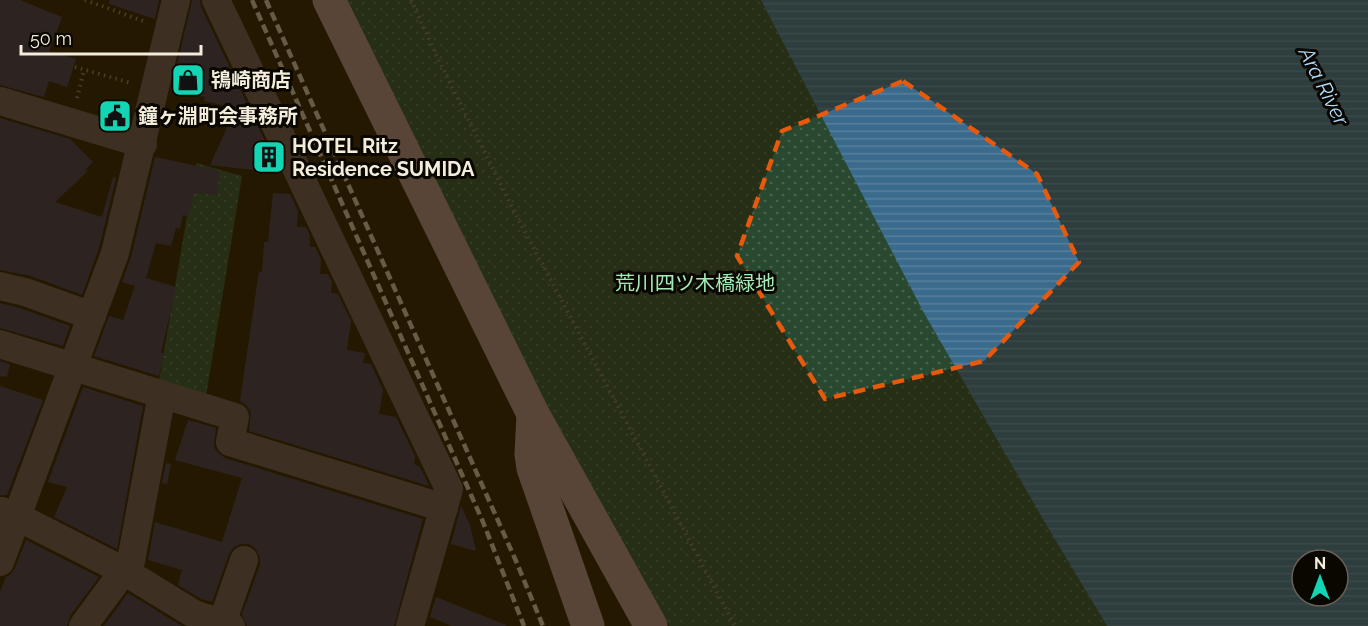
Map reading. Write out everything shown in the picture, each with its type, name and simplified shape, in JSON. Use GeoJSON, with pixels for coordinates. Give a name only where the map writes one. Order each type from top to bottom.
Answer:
{"type":"FeatureCollection","features":[{"type":"Feature","properties":{"kind":"main road"},"geometry":{"type":"LineString","coordinates":[[328,0],[533,414],[651,626]]}},
{"type":"Feature","properties":{"kind":"main road"},"geometry":{"type":"LineString","coordinates":[[533,414],[531,454],[533,468],[588,626]]}},
{"type":"Feature","properties":{"kind":"street"},"geometry":{"type":"LineString","coordinates":[[0,562],[9,514],[74,368],[116,253],[176,0]]}},
{"type":"Feature","properties":{"kind":"street"},"geometry":{"type":"LineString","coordinates":[[216,0],[449,489],[410,626]]}},
{"type":"Feature","properties":{"kind":"street"},"geometry":{"type":"LineString","coordinates":[[0,101],[143,144]]}},
{"type":"Feature","properties":{"kind":"street"},"geometry":{"type":"LineString","coordinates":[[0,286],[26,292],[92,316]]}},
{"type":"Feature","properties":{"kind":"street"},"geometry":{"type":"LineString","coordinates":[[0,344],[235,417],[230,442],[444,508]]}},
{"type":"Feature","properties":{"kind":"street"},"geometry":{"type":"LineString","coordinates":[[83,626],[131,561],[162,394]]}},
{"type":"Feature","properties":{"kind":"street"},"geometry":{"type":"LineString","coordinates":[[9,514],[124,571],[194,614],[227,624],[244,560]]}},
{"type":"Feature","properties":{"kind":"path"},"geometry":{"type":"LineString","coordinates":[[85,0],[169,31]]}},
{"type":"Feature","properties":{"kind":"path"},"geometry":{"type":"LineString","coordinates":[[411,0],[520,223],[735,626]]}},
{"type":"Feature","properties":{"kind":"path"},"geometry":{"type":"LineString","coordinates":[[75,68],[155,89]]}},
{"type":"Feature","properties":{"kind":"highlighted area"},"geometry":{"type":"Polygon","coordinates":[[[903,81],[1037,174],[1079,262],[984,361],[825,399],[737,256],[782,131],[903,81]]]}},
{"type":"Feature","properties":{"kind":"green space","name":"荒川四ツ木橋緑地"},"geometry":{"type":"Polygon","coordinates":[[[343,0],[761,0],[1051,533],[1107,626],[669,626],[532,381],[343,0]]]}},
{"type":"Feature","properties":{"kind":"green space"},"geometry":{"type":"Polygon","coordinates":[[[196,163],[242,176],[205,402],[158,387],[196,163]]]}},
{"type":"Feature","properties":{"kind":"water","name":"Ara River"},"geometry":{"type":"Polygon","coordinates":[[[761,0],[1368,0],[1368,626],[1107,626],[924,313],[761,0]]]}},
{"type":"Feature","properties":{"kind":"building"},"geometry":{"type":"Polygon","coordinates":[[[0,0],[20,0],[62,17],[49,51],[76,59],[67,87],[49,81],[44,97],[0,85],[0,0]]]}},
{"type":"Feature","properties":{"kind":"building"},"geometry":{"type":"Polygon","coordinates":[[[110,0],[159,0],[155,19],[109,4],[110,0]]]}},
{"type":"Feature","properties":{"kind":"building"},"geometry":{"type":"Polygon","coordinates":[[[192,0],[200,0],[201,7],[280,173],[210,165],[236,108],[204,101],[205,97],[171,91],[192,0]]]}},
{"type":"Feature","properties":{"kind":"building"},"geometry":{"type":"Polygon","coordinates":[[[0,118],[70,139],[93,162],[85,170],[88,171],[55,202],[102,217],[113,177],[116,178],[99,248],[82,295],[31,276],[0,270],[0,118]]]}},
{"type":"Feature","properties":{"kind":"building"},"geometry":{"type":"Polygon","coordinates":[[[155,157],[220,171],[217,195],[194,193],[189,217],[183,215],[180,229],[176,228],[171,246],[156,243],[146,278],[176,287],[161,353],[164,353],[159,376],[94,356],[109,316],[123,320],[135,286],[122,282],[131,257],[155,157]]]}},
{"type":"Feature","properties":{"kind":"building"},"geometry":{"type":"Polygon","coordinates":[[[273,193],[290,194],[298,211],[297,227],[306,227],[310,236],[310,247],[315,247],[321,259],[320,274],[328,274],[332,282],[331,293],[338,294],[351,321],[347,350],[365,353],[363,363],[371,364],[383,390],[379,414],[396,417],[415,456],[414,464],[420,467],[429,486],[249,431],[251,412],[240,401],[259,271],[262,272],[264,242],[268,242],[273,193]]]}},
{"type":"Feature","properties":{"kind":"building"},"geometry":{"type":"Polygon","coordinates":[[[0,303],[70,326],[63,346],[0,328],[0,303]]]}},
{"type":"Feature","properties":{"kind":"building"},"geometry":{"type":"Polygon","coordinates":[[[0,361],[10,364],[7,377],[0,376],[0,361]]]}},
{"type":"Feature","properties":{"kind":"building"},"geometry":{"type":"Polygon","coordinates":[[[0,386],[43,400],[7,495],[0,495],[0,386]]]}},
{"type":"Feature","properties":{"kind":"building"},"geometry":{"type":"Polygon","coordinates":[[[83,387],[143,406],[117,549],[54,517],[67,487],[48,482],[83,387]]]}},
{"type":"Feature","properties":{"kind":"building"},"geometry":{"type":"Polygon","coordinates":[[[188,420],[216,428],[214,447],[225,458],[423,519],[394,626],[247,626],[242,614],[260,565],[256,549],[249,544],[240,544],[229,554],[212,602],[201,599],[178,585],[182,570],[148,560],[155,522],[222,542],[242,478],[175,460],[188,420]]]}},
{"type":"Feature","properties":{"kind":"building"},"geometry":{"type":"Polygon","coordinates":[[[166,463],[171,464],[167,484],[162,483],[166,463]]]}},
{"type":"Feature","properties":{"kind":"building"},"geometry":{"type":"Polygon","coordinates":[[[461,506],[470,525],[476,551],[451,544],[461,506]]]}},
{"type":"Feature","properties":{"kind":"building"},"geometry":{"type":"Polygon","coordinates":[[[26,540],[99,577],[70,616],[67,626],[0,626],[0,592],[6,577],[15,568],[26,540]]]}},
{"type":"Feature","properties":{"kind":"building"},"geometry":{"type":"Polygon","coordinates":[[[128,593],[182,626],[104,626],[128,593]]]}},
{"type":"Feature","properties":{"kind":"building"},"geometry":{"type":"Polygon","coordinates":[[[436,597],[506,626],[452,626],[430,617],[436,597]]]}},
{"type":"Feature","properties":{"kind":"railway"},"geometry":{"type":"LineString","coordinates":[[252,0],[483,522],[524,626]]}},
{"type":"Feature","properties":{"kind":"railway"},"geometry":{"type":"LineString","coordinates":[[266,0],[543,626]]}},
{"type":"Feature","properties":{"kind":"place","name":"鴇崎商店"},"geometry":{"type":"Point","coordinates":[188,80]}},
{"type":"Feature","properties":{"kind":"place","name":"鐘ヶ淵町会事務所"},"geometry":{"type":"Point","coordinates":[115,116]}},
{"type":"Feature","properties":{"kind":"place","name":"HOTEL Ritz Residence SUMIDA"},"geometry":{"type":"Point","coordinates":[269,157]}}]}
